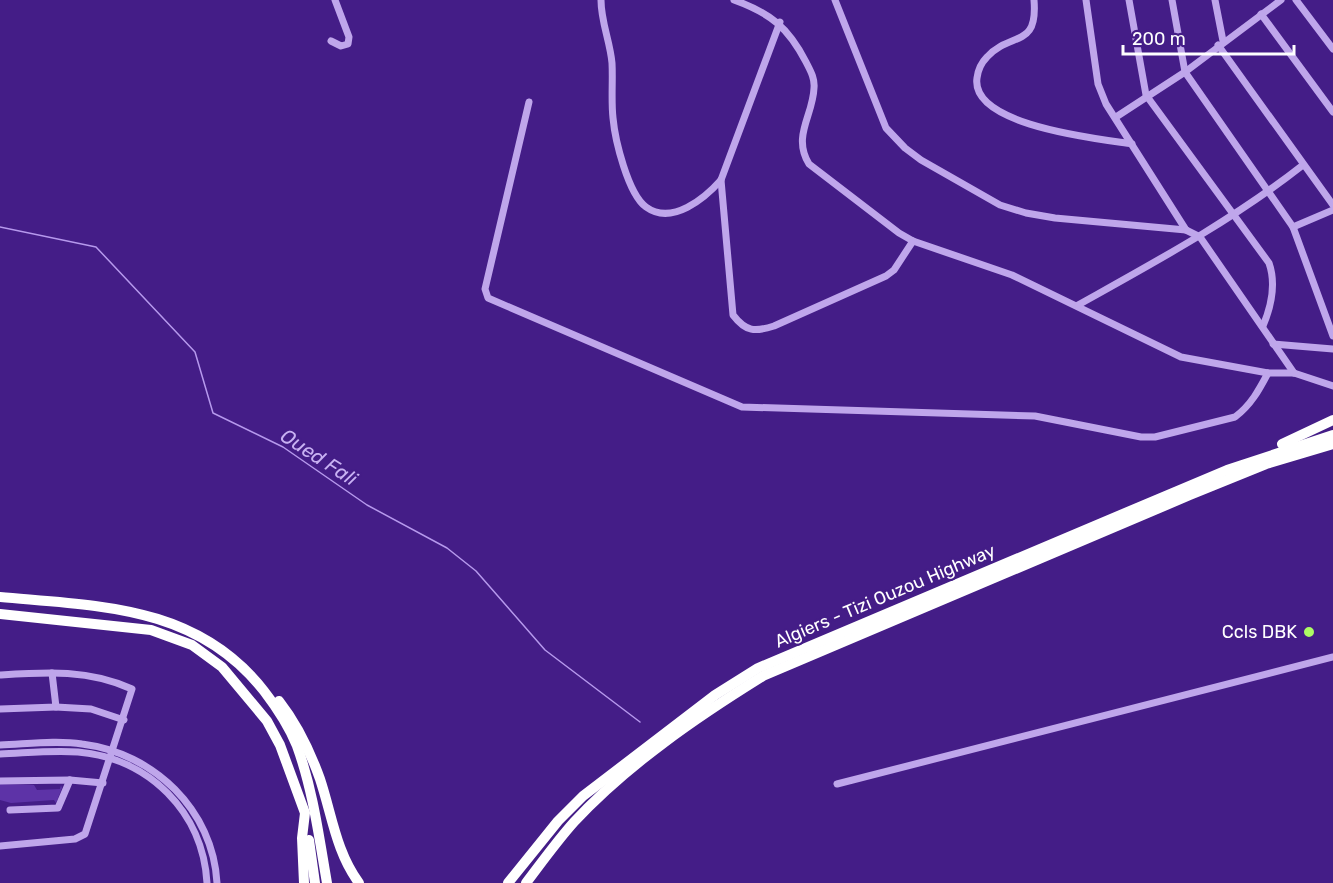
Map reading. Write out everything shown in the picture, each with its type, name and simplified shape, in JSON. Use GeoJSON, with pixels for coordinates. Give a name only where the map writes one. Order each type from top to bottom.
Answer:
{"type":"FeatureCollection","features":[{"type":"Feature","properties":{"kind":"highway"},"geometry":{"type":"LineString","coordinates":[[1252,462],[1270,450],[1333,420]]}},
{"type":"Feature","properties":{"kind":"highway","name":"Algiers - Tizi Ouzou Highway"},"geometry":{"type":"LineString","coordinates":[[508,883],[558,821],[583,796],[715,695],[758,668],[854,626],[1252,462],[1333,435]]}},
{"type":"Feature","properties":{"kind":"highway","name":"Algiers - Tizi Ouzou Highway"},"geometry":{"type":"LineString","coordinates":[[526,883],[573,823],[622,777],[705,714],[764,676],[1266,464],[1333,444]]}},
{"type":"Feature","properties":{"kind":"highway"},"geometry":{"type":"LineString","coordinates":[[0,597],[114,608],[158,618],[193,631],[261,679],[292,718],[320,780],[342,854],[359,883]]}},
{"type":"Feature","properties":{"kind":"highway"},"geometry":{"type":"LineString","coordinates":[[0,614],[151,630],[192,645],[222,667],[267,720],[280,745],[304,813],[315,883]]}},
{"type":"Feature","properties":{"kind":"highway"},"geometry":{"type":"LineString","coordinates":[[238,664],[278,711],[296,744],[314,808],[327,883]]}},
{"type":"Feature","properties":{"kind":"highway"},"geometry":{"type":"LineString","coordinates":[[518,883],[569,822],[588,803],[603,794]]}},
{"type":"Feature","properties":{"kind":"highway"},"geometry":{"type":"LineString","coordinates":[[304,813],[302,838],[304,883]]}},
{"type":"Feature","properties":{"kind":"street"},"geometry":{"type":"LineString","coordinates":[[331,41],[341,46],[348,44],[349,37],[335,0]]}},
{"type":"Feature","properties":{"kind":"street"},"geometry":{"type":"LineString","coordinates":[[601,0],[612,63],[613,117],[623,162],[641,202],[648,208],[674,213],[707,196],[721,180],[780,22]]}},
{"type":"Feature","properties":{"kind":"street"},"geometry":{"type":"LineString","coordinates":[[734,0],[780,22],[796,44],[813,80],[813,97],[802,141],[802,153],[809,164],[913,241],[983,263],[1078,305],[1181,357],[1268,373],[1293,373],[1333,386]]}},
{"type":"Feature","properties":{"kind":"street"},"geometry":{"type":"LineString","coordinates":[[835,0],[886,128],[905,148],[921,160],[1000,205],[1026,213],[1055,218],[1186,230],[1200,237],[1293,373]]}},
{"type":"Feature","properties":{"kind":"street"},"geometry":{"type":"LineString","coordinates":[[1034,0],[1036,20],[1030,31],[990,54],[981,66],[976,82],[981,97],[1000,112],[1021,122],[1132,144]]}},
{"type":"Feature","properties":{"kind":"street"},"geometry":{"type":"LineString","coordinates":[[1086,0],[1100,93],[1186,230]]}},
{"type":"Feature","properties":{"kind":"street"},"geometry":{"type":"LineString","coordinates":[[1129,0],[1146,95],[1269,263],[1273,273],[1270,308],[1263,326]]}},
{"type":"Feature","properties":{"kind":"street"},"geometry":{"type":"LineString","coordinates":[[1172,0],[1185,72],[1293,227],[1333,336]]}},
{"type":"Feature","properties":{"kind":"street"},"geometry":{"type":"LineString","coordinates":[[1215,0],[1220,43],[1333,205]]}},
{"type":"Feature","properties":{"kind":"street"},"geometry":{"type":"LineString","coordinates":[[1116,117],[1146,95],[1185,72],[1220,43],[1281,0]]}},
{"type":"Feature","properties":{"kind":"street"},"geometry":{"type":"LineString","coordinates":[[1296,0],[1333,49]]}},
{"type":"Feature","properties":{"kind":"street"},"geometry":{"type":"LineString","coordinates":[[1261,14],[1333,112]]}},
{"type":"Feature","properties":{"kind":"street"},"geometry":{"type":"LineString","coordinates":[[529,102],[485,289],[488,298],[742,407],[1035,416],[1118,434],[1155,437],[1235,417],[1251,401],[1268,373]]}},
{"type":"Feature","properties":{"kind":"street"},"geometry":{"type":"LineString","coordinates":[[1078,305],[1200,237],[1269,193],[1304,165]]}},
{"type":"Feature","properties":{"kind":"street"},"geometry":{"type":"LineString","coordinates":[[721,180],[733,315],[742,327],[755,332],[774,326],[886,276],[894,270],[913,241]]}},
{"type":"Feature","properties":{"kind":"street"},"geometry":{"type":"LineString","coordinates":[[1293,227],[1333,210]]}},
{"type":"Feature","properties":{"kind":"street"},"geometry":{"type":"LineString","coordinates":[[1273,344],[1333,349]]}},
{"type":"Feature","properties":{"kind":"street"},"geometry":{"type":"LineString","coordinates":[[837,784],[1333,657]]}},
{"type":"Feature","properties":{"kind":"street"},"geometry":{"type":"LineString","coordinates":[[0,675],[62,672],[98,676],[132,689],[103,783],[82,837],[0,846]]}},
{"type":"Feature","properties":{"kind":"street"},"geometry":{"type":"LineString","coordinates":[[52,673],[56,707]]}},
{"type":"Feature","properties":{"kind":"street"},"geometry":{"type":"LineString","coordinates":[[0,708],[92,709],[124,720]]}},
{"type":"Feature","properties":{"kind":"street"},"geometry":{"type":"LineString","coordinates":[[0,745],[81,744],[162,776],[188,802],[206,834],[213,854],[217,883]]}},
{"type":"Feature","properties":{"kind":"street"},"geometry":{"type":"LineString","coordinates":[[0,754],[71,752],[111,755],[149,777],[180,806],[198,836],[206,866],[207,883]]}},
{"type":"Feature","properties":{"kind":"street"},"geometry":{"type":"LineString","coordinates":[[0,781],[70,780],[103,783]]}},
{"type":"Feature","properties":{"kind":"street"},"geometry":{"type":"LineString","coordinates":[[9,810],[58,808],[70,780]]}},
{"type":"Feature","properties":{"kind":"shaded area"},"geometry":{"type":"Polygon","coordinates":[[[0,784],[34,785],[37,790],[60,789],[61,785],[62,788],[56,803],[54,800],[11,803],[0,800],[0,784]]]}},
{"type":"Feature","properties":{"kind":"waterway","name":"Oued Fali"},"geometry":{"type":"LineString","coordinates":[[0,227],[96,247],[195,352],[213,413],[283,447],[367,505],[447,548],[476,571],[545,650],[640,722]]}},
{"type":"Feature","properties":{"kind":"place","name":"Ccls DBK"},"geometry":{"type":"Point","coordinates":[1309,632]}}]}
